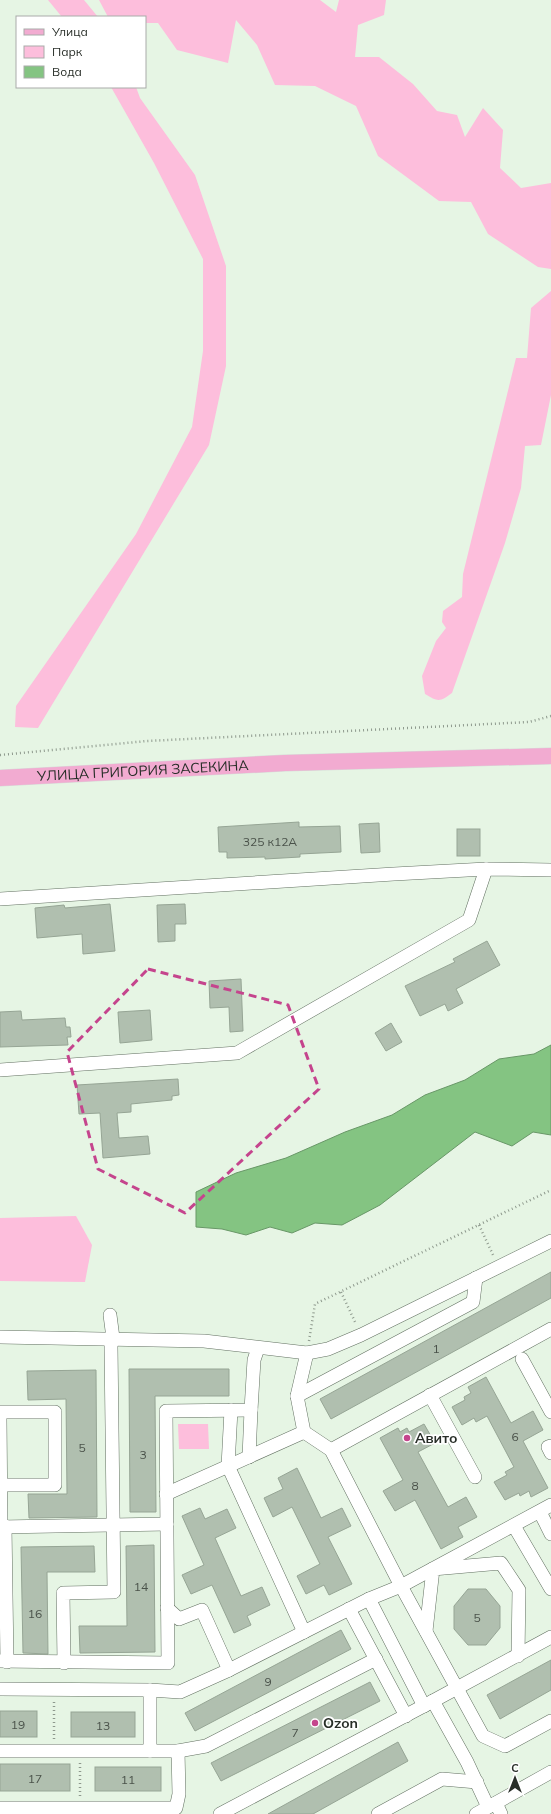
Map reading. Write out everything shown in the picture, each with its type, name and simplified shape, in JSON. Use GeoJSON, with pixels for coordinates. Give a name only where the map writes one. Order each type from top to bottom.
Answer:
{"type":"FeatureCollection","features":[{"type":"Feature","properties":{"kind":"main road","name":"УЛИЦА ГРИГОРИЯ ЗАСЕКИНА"},"geometry":{"type":"LineString","coordinates":[[0,778],[285,763],[551,756]]}},
{"type":"Feature","properties":{"kind":"street"},"geometry":{"type":"LineString","coordinates":[[0,900],[486,870],[551,870]]}},
{"type":"Feature","properties":{"kind":"street"},"geometry":{"type":"LineString","coordinates":[[0,1070],[237,1052],[469,920],[486,870]]}},
{"type":"Feature","properties":{"kind":"street"},"geometry":{"type":"LineString","coordinates":[[0,1337],[113,1338],[204,1341],[307,1354],[328,1349],[361,1335],[551,1241]]}},
{"type":"Feature","properties":{"kind":"street"},"geometry":{"type":"LineString","coordinates":[[297,1396],[473,1302],[476,1278]]}},
{"type":"Feature","properties":{"kind":"street"},"geometry":{"type":"LineString","coordinates":[[64,1663],[63,1593],[114,1592],[111,1346],[113,1338],[110,1315]]}},
{"type":"Feature","properties":{"kind":"street"},"geometry":{"type":"LineString","coordinates":[[331,1450],[551,1329]]}},
{"type":"Feature","properties":{"kind":"street"},"geometry":{"type":"LineString","coordinates":[[249,1456],[254,1360],[258,1348]]}},
{"type":"Feature","properties":{"kind":"street"},"geometry":{"type":"LineString","coordinates":[[307,1354],[297,1396],[304,1432],[331,1450],[401,1586],[484,1736],[505,1746],[551,1721]]}},
{"type":"Feature","properties":{"kind":"street"},"geometry":{"type":"LineString","coordinates":[[522,1359],[551,1412]]}},
{"type":"Feature","properties":{"kind":"street"},"geometry":{"type":"LineString","coordinates":[[430,1395],[475,1477]]}},
{"type":"Feature","properties":{"kind":"street"},"geometry":{"type":"LineString","coordinates":[[231,1410],[228,1466],[304,1632]]}},
{"type":"Feature","properties":{"kind":"street"},"geometry":{"type":"LineString","coordinates":[[0,1419],[4,1661],[168,1664],[166,1411],[251,1410]]}},
{"type":"Feature","properties":{"kind":"street"},"geometry":{"type":"LineString","coordinates":[[0,1412],[55,1412],[55,1485],[0,1485]]}},
{"type":"Feature","properties":{"kind":"street"},"geometry":{"type":"LineString","coordinates":[[166,1494],[304,1432]]}},
{"type":"Feature","properties":{"kind":"street"},"geometry":{"type":"LineString","coordinates":[[551,1446],[548,1448],[551,1453]]}},
{"type":"Feature","properties":{"kind":"street"},"geometry":{"type":"LineString","coordinates":[[0,1689],[150,1690],[180,1692],[229,1670],[369,1599],[401,1586],[545,1509],[551,1534]]}},
{"type":"Feature","properties":{"kind":"street"},"geometry":{"type":"LineString","coordinates":[[2,1527],[167,1524]]}},
{"type":"Feature","properties":{"kind":"street"},"geometry":{"type":"LineString","coordinates":[[514,1526],[551,1589]]}},
{"type":"Feature","properties":{"kind":"street"},"geometry":{"type":"LineString","coordinates":[[433,1569],[501,1563],[519,1590],[518,1656]]}},
{"type":"Feature","properties":{"kind":"street"},"geometry":{"type":"LineString","coordinates":[[426,1631],[433,1569]]}},
{"type":"Feature","properties":{"kind":"street"},"geometry":{"type":"LineString","coordinates":[[369,1599],[428,1704],[476,1782],[495,1808]]}},
{"type":"Feature","properties":{"kind":"street"},"geometry":{"type":"LineString","coordinates":[[168,1608],[179,1619],[202,1610],[229,1670]]}},
{"type":"Feature","properties":{"kind":"street"},"geometry":{"type":"LineString","coordinates":[[349,1609],[406,1716]]}},
{"type":"Feature","properties":{"kind":"street"},"geometry":{"type":"LineString","coordinates":[[220,1814],[457,1689],[551,1637]]}},
{"type":"Feature","properties":{"kind":"street"},"geometry":{"type":"LineString","coordinates":[[0,1751],[178,1751],[206,1746],[376,1659]]}},
{"type":"Feature","properties":{"kind":"street"},"geometry":{"type":"LineString","coordinates":[[150,1690],[150,1751]]}},
{"type":"Feature","properties":{"kind":"street"},"geometry":{"type":"LineString","coordinates":[[0,1808],[77,1810],[176,1808],[179,1794],[178,1751]]}},
{"type":"Feature","properties":{"kind":"street"},"geometry":{"type":"LineString","coordinates":[[476,1814],[495,1808],[551,1772]]}},
{"type":"Feature","properties":{"kind":"street"},"geometry":{"type":"LineString","coordinates":[[378,1814],[442,1779],[476,1782]]}},
{"type":"Feature","properties":{"kind":"path"},"geometry":{"type":"LineString","coordinates":[[0,755],[147,741],[529,722],[551,716]]}},
{"type":"Feature","properties":{"kind":"path"},"geometry":{"type":"LineString","coordinates":[[307,1354],[315,1304],[551,1190]]}},
{"type":"Feature","properties":{"kind":"path"},"geometry":{"type":"LineString","coordinates":[[479,1225],[499,1267]]}},
{"type":"Feature","properties":{"kind":"path"},"geometry":{"type":"LineString","coordinates":[[342,1292],[361,1335]]}},
{"type":"Feature","properties":{"kind":"path"},"geometry":{"type":"LineString","coordinates":[[54,1689],[54,1751]]}},
{"type":"Feature","properties":{"kind":"path"},"geometry":{"type":"LineString","coordinates":[[77,1810],[80,1751]]}},
{"type":"Feature","properties":{"kind":"highlighted area"},"geometry":{"type":"Polygon","coordinates":[[[148,969],[288,1005],[319,1089],[185,1213],[98,1169],[67,1052],[148,969]]]}},
{"type":"Feature","properties":{"kind":"green space"},"geometry":{"type":"Polygon","coordinates":[[[48,0],[84,0],[97,16],[61,16],[48,0]]]}},
{"type":"Feature","properties":{"kind":"green space"},"geometry":{"type":"Polygon","coordinates":[[[99,0],[320,0],[336,12],[339,0],[386,0],[384,15],[358,25],[355,57],[379,57],[413,84],[437,111],[457,115],[465,137],[483,108],[503,130],[500,168],[521,188],[551,183],[551,269],[538,267],[488,234],[471,202],[439,201],[378,156],[356,106],[315,86],[275,85],[257,45],[236,20],[228,63],[177,50],[158,23],[146,23],[146,16],[107,16],[99,0]]]}},
{"type":"Feature","properties":{"kind":"green space"},"geometry":{"type":"Polygon","coordinates":[[[112,88],[136,88],[140,98],[195,175],[226,266],[226,366],[209,445],[38,728],[15,727],[16,706],[136,534],[192,427],[203,351],[203,259],[154,163],[112,88]]]}},
{"type":"Feature","properties":{"kind":"green space"},"geometry":{"type":"Polygon","coordinates":[[[551,291],[551,395],[541,445],[525,446],[521,488],[505,543],[452,693],[445,698],[436,700],[425,694],[422,676],[436,641],[446,628],[442,622],[443,611],[462,597],[463,574],[516,358],[527,358],[531,308],[551,291]]]}},
{"type":"Feature","properties":{"kind":"green space"},"geometry":{"type":"Polygon","coordinates":[[[76,1216],[92,1245],[85,1282],[0,1281],[0,1218],[76,1216]]]}},
{"type":"Feature","properties":{"kind":"green space"},"geometry":{"type":"Polygon","coordinates":[[[178,1424],[208,1424],[209,1449],[179,1449],[178,1424]]]}},
{"type":"Feature","properties":{"kind":"water"},"geometry":{"type":"Polygon","coordinates":[[[551,1045],[551,1135],[533,1132],[512,1146],[475,1132],[380,1205],[342,1225],[315,1223],[292,1233],[270,1227],[246,1235],[222,1229],[196,1227],[196,1192],[236,1173],[286,1158],[345,1132],[392,1115],[425,1095],[465,1080],[499,1059],[534,1054],[551,1045]]]}},
{"type":"Feature","properties":{"kind":"building"},"geometry":{"type":"Polygon","coordinates":[[[299,822],[299,827],[340,826],[341,852],[300,854],[300,857],[265,859],[265,857],[227,858],[227,852],[219,852],[218,827],[299,822]]]}},
{"type":"Feature","properties":{"kind":"building"},"geometry":{"type":"Polygon","coordinates":[[[379,823],[380,852],[361,853],[359,824],[379,823]]]}},
{"type":"Feature","properties":{"kind":"building"},"geometry":{"type":"Polygon","coordinates":[[[457,829],[480,829],[480,856],[457,856],[457,829]]]}},
{"type":"Feature","properties":{"kind":"building"},"geometry":{"type":"Polygon","coordinates":[[[110,904],[115,951],[83,954],[82,934],[37,938],[35,908],[64,905],[65,908],[110,904]]]}},
{"type":"Feature","properties":{"kind":"building"},"geometry":{"type":"Polygon","coordinates":[[[185,904],[186,924],[175,924],[175,941],[158,942],[157,905],[185,904]]]}},
{"type":"Feature","properties":{"kind":"building"},"geometry":{"type":"Polygon","coordinates":[[[487,941],[500,965],[456,989],[463,1003],[448,1011],[445,1004],[420,1016],[405,986],[455,962],[453,959],[487,941]]]}},
{"type":"Feature","properties":{"kind":"building"},"geometry":{"type":"Polygon","coordinates":[[[241,979],[243,1031],[230,1032],[229,1007],[210,1008],[209,981],[241,979]]]}},
{"type":"Feature","properties":{"kind":"building"},"geometry":{"type":"Polygon","coordinates":[[[150,1010],[152,1040],[120,1043],[118,1012],[150,1010]]]}},
{"type":"Feature","properties":{"kind":"building"},"geometry":{"type":"Polygon","coordinates":[[[21,1011],[22,1020],[65,1018],[66,1027],[70,1027],[71,1037],[67,1037],[68,1045],[0,1047],[0,1012],[21,1011]]]}},
{"type":"Feature","properties":{"kind":"building"},"geometry":{"type":"Polygon","coordinates":[[[391,1023],[402,1042],[386,1051],[375,1033],[391,1023]]]}},
{"type":"Feature","properties":{"kind":"building"},"geometry":{"type":"Polygon","coordinates":[[[178,1079],[179,1095],[172,1096],[172,1100],[131,1104],[131,1112],[117,1113],[119,1138],[148,1136],[150,1154],[103,1158],[100,1113],[79,1114],[77,1085],[178,1079]]]}},
{"type":"Feature","properties":{"kind":"building"},"geometry":{"type":"Polygon","coordinates":[[[551,1272],[551,1298],[331,1419],[320,1399],[551,1272]]]}},
{"type":"Feature","properties":{"kind":"building"},"geometry":{"type":"Polygon","coordinates":[[[129,1369],[229,1369],[229,1396],[155,1396],[156,1512],[130,1512],[129,1369]]]}},
{"type":"Feature","properties":{"kind":"building"},"geometry":{"type":"Polygon","coordinates":[[[96,1370],[97,1517],[29,1518],[28,1494],[67,1494],[66,1399],[28,1400],[27,1371],[96,1370]]]}},
{"type":"Feature","properties":{"kind":"building"},"geometry":{"type":"Polygon","coordinates":[[[486,1377],[511,1423],[533,1411],[543,1430],[523,1441],[548,1488],[531,1497],[529,1491],[520,1496],[519,1493],[505,1500],[494,1482],[507,1475],[505,1472],[514,1467],[487,1416],[476,1422],[474,1418],[462,1425],[452,1407],[465,1400],[464,1397],[471,1393],[468,1387],[486,1377]]]}},
{"type":"Feature","properties":{"kind":"building"},"geometry":{"type":"Polygon","coordinates":[[[424,1424],[435,1443],[418,1452],[448,1507],[466,1497],[477,1517],[458,1527],[463,1537],[441,1549],[415,1500],[395,1511],[383,1491],[403,1480],[380,1438],[398,1428],[400,1432],[407,1428],[409,1432],[424,1424]]]}},
{"type":"Feature","properties":{"kind":"building"},"geometry":{"type":"Polygon","coordinates":[[[297,1468],[321,1518],[342,1508],[351,1526],[328,1537],[352,1584],[329,1595],[324,1585],[306,1594],[297,1576],[320,1564],[292,1507],[273,1517],[264,1498],[283,1489],[278,1478],[297,1468]]]}},
{"type":"Feature","properties":{"kind":"building"},"geometry":{"type":"Polygon","coordinates":[[[200,1508],[205,1519],[227,1509],[236,1528],[215,1538],[241,1596],[262,1587],[270,1605],[247,1616],[251,1625],[234,1633],[212,1585],[191,1594],[182,1575],[204,1565],[182,1516],[200,1508]]]}},
{"type":"Feature","properties":{"kind":"building"},"geometry":{"type":"Polygon","coordinates":[[[154,1545],[155,1652],[80,1653],[79,1626],[127,1626],[126,1546],[154,1545]]]}},
{"type":"Feature","properties":{"kind":"building"},"geometry":{"type":"Polygon","coordinates":[[[94,1546],[95,1572],[47,1572],[48,1654],[23,1653],[21,1547],[94,1546]]]}},
{"type":"Feature","properties":{"kind":"building"},"geometry":{"type":"Polygon","coordinates":[[[468,1589],[486,1589],[500,1606],[500,1628],[486,1645],[468,1645],[454,1629],[454,1606],[468,1589]]]}},
{"type":"Feature","properties":{"kind":"building"},"geometry":{"type":"Polygon","coordinates":[[[341,1630],[351,1649],[195,1731],[185,1713],[341,1630]]]}},
{"type":"Feature","properties":{"kind":"building"},"geometry":{"type":"Polygon","coordinates":[[[551,1660],[551,1690],[500,1719],[487,1695],[551,1660]]]}},
{"type":"Feature","properties":{"kind":"building"},"geometry":{"type":"Polygon","coordinates":[[[370,1682],[380,1701],[221,1781],[211,1763],[370,1682]]]}},
{"type":"Feature","properties":{"kind":"building"},"geometry":{"type":"Polygon","coordinates":[[[0,1711],[37,1711],[37,1737],[0,1737],[0,1711]]]}},
{"type":"Feature","properties":{"kind":"building"},"geometry":{"type":"Polygon","coordinates":[[[71,1712],[135,1712],[135,1737],[71,1737],[71,1712]]]}},
{"type":"Feature","properties":{"kind":"building"},"geometry":{"type":"Polygon","coordinates":[[[398,1742],[408,1761],[313,1814],[268,1814],[398,1742]]]}},
{"type":"Feature","properties":{"kind":"building"},"geometry":{"type":"Polygon","coordinates":[[[0,1764],[70,1764],[70,1791],[0,1791],[0,1764]]]}},
{"type":"Feature","properties":{"kind":"building"},"geometry":{"type":"Polygon","coordinates":[[[95,1767],[161,1767],[161,1791],[95,1791],[95,1767]]]}},
{"type":"Feature","properties":{"kind":"place","name":"Авито"},"geometry":{"type":"Point","coordinates":[407,1438]}},
{"type":"Feature","properties":{"kind":"place","name":"Ozon"},"geometry":{"type":"Point","coordinates":[315,1723]}}]}
